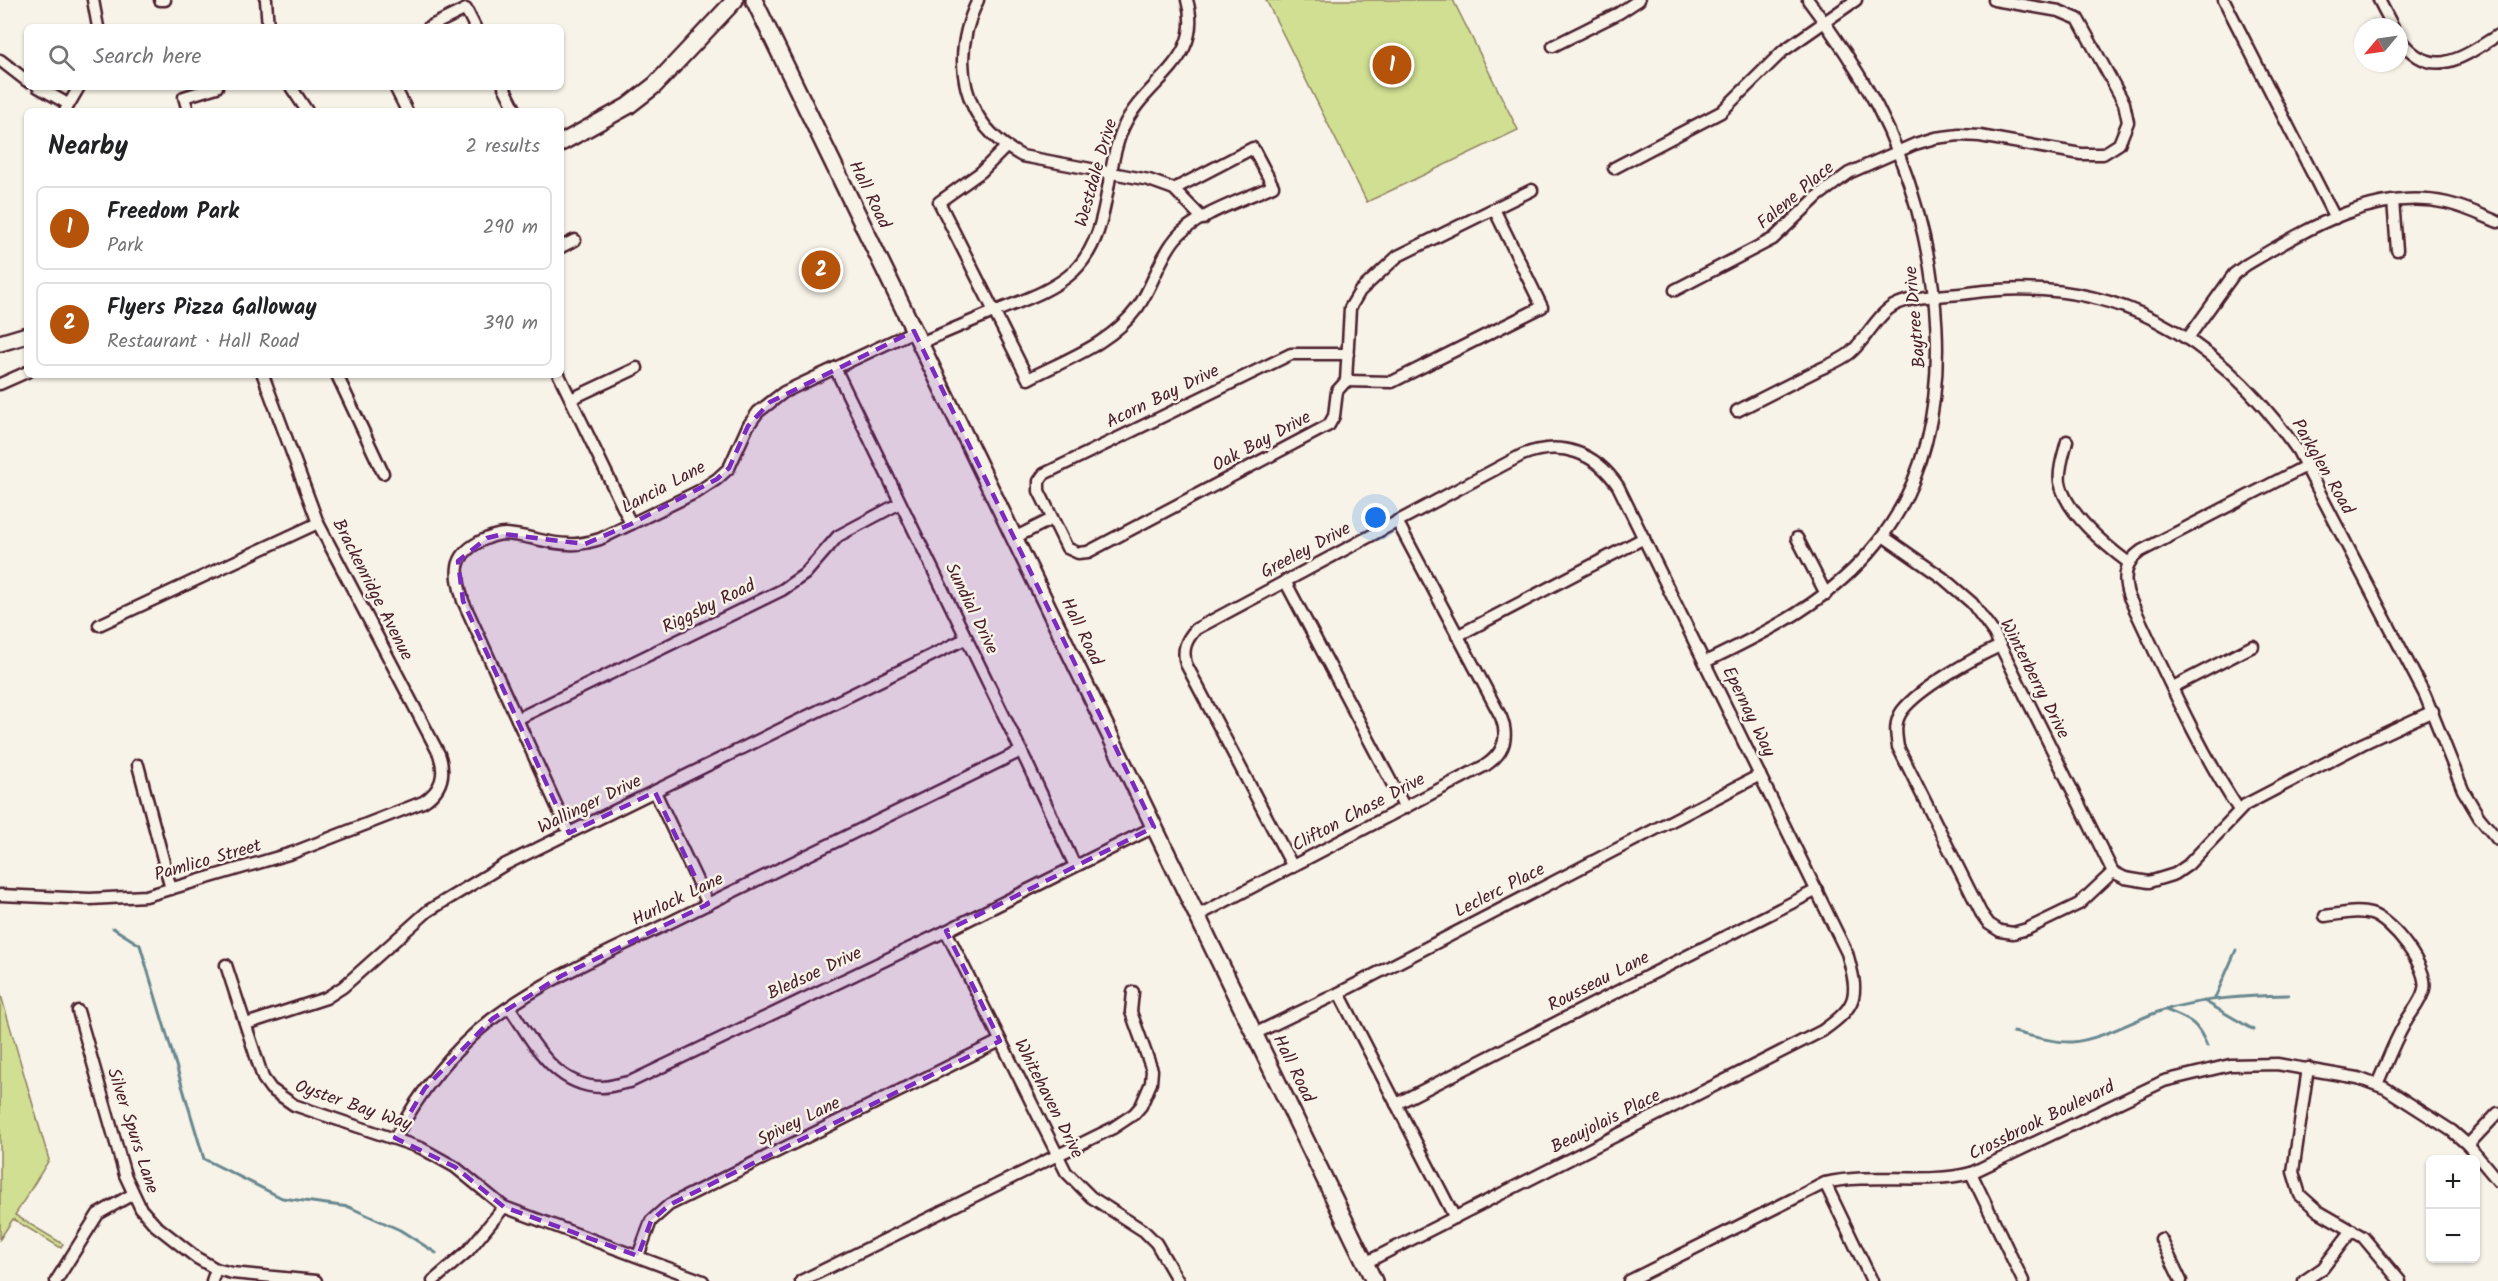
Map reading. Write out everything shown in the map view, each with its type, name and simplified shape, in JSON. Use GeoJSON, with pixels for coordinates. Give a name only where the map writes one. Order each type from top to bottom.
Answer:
{"type":"FeatureCollection","features":[{"type":"Feature","properties":{"kind":"street"},"geometry":{"type":"LineString","coordinates":[[93,0],[97,24]]}},
{"type":"Feature","properties":{"kind":"street"},"geometry":{"type":"LineString","coordinates":[[160,0],[165,0]]}},
{"type":"Feature","properties":{"kind":"street"},"geometry":{"type":"LineString","coordinates":[[266,0],[268,24]]}},
{"type":"Feature","properties":{"kind":"street"},"geometry":{"type":"LineString","coordinates":[[564,141],[628,106],[655,85],[735,0]]}},
{"type":"Feature","properties":{"kind":"street","name":"Hall Road"},"geometry":{"type":"LineString","coordinates":[[754,0],[1374,1281]]}},
{"type":"Feature","properties":{"kind":"street"},"geometry":{"type":"LineString","coordinates":[[978,0],[963,50],[964,78],[977,116],[987,129],[1006,147],[1022,156],[1149,180],[1174,189],[1203,219]]}},
{"type":"Feature","properties":{"kind":"street","name":"Westdale Drive"},"geometry":{"type":"LineString","coordinates":[[917,337],[994,312],[1051,286],[1071,274],[1084,259],[1097,236],[1110,172],[1123,128],[1131,113],[1180,58],[1185,48],[1190,23],[1187,0]]}},
{"type":"Feature","properties":{"kind":"street"},"geometry":{"type":"LineString","coordinates":[[1554,46],[1619,13],[1639,0]]}},
{"type":"Feature","properties":{"kind":"street","name":"Baytree Drive"},"geometry":{"type":"LineString","coordinates":[[1705,662],[1775,628],[1826,594],[1858,564],[1883,536],[1914,478],[1932,416],[1938,369],[1937,327],[1927,253],[1911,194],[1878,108],[1842,46],[1808,0]]}},
{"type":"Feature","properties":{"kind":"street"},"geometry":{"type":"LineString","coordinates":[[1614,168],[1721,112],[1783,51],[1856,0]]}},
{"type":"Feature","properties":{"kind":"street"},"geometry":{"type":"LineString","coordinates":[[1994,0],[2041,4]]}},
{"type":"Feature","properties":{"kind":"street"},"geometry":{"type":"LineString","coordinates":[[2224,0],[2335,218]]}},
{"type":"Feature","properties":{"kind":"street"},"geometry":{"type":"LineString","coordinates":[[2379,0],[2388,18]]}},
{"type":"Feature","properties":{"kind":"street","name":"Falene Place"},"geometry":{"type":"LineString","coordinates":[[1675,290],[1773,239],[1831,185],[1859,168],[1935,138],[1959,135],[1980,136],[2081,154],[2103,154],[2119,144],[2128,122],[2124,104],[2083,25],[2073,15],[2041,4]]}},
{"type":"Feature","properties":{"kind":"street"},"geometry":{"type":"LineString","coordinates":[[435,24],[465,9],[473,24]]}},
{"type":"Feature","properties":{"kind":"street"},"geometry":{"type":"LineString","coordinates":[[2408,48],[2415,56],[2439,63],[2462,57],[2498,35]]}},
{"type":"Feature","properties":{"kind":"street"},"geometry":{"type":"LineString","coordinates":[[0,60],[24,79]]}},
{"type":"Feature","properties":{"kind":"street"},"geometry":{"type":"LineString","coordinates":[[42,90],[66,107],[77,90]]}},
{"type":"Feature","properties":{"kind":"street"},"geometry":{"type":"LineString","coordinates":[[187,108],[184,97],[208,90]]}},
{"type":"Feature","properties":{"kind":"street"},"geometry":{"type":"LineString","coordinates":[[293,90],[305,108]]}},
{"type":"Feature","properties":{"kind":"street"},"geometry":{"type":"LineString","coordinates":[[396,90],[403,108]]}},
{"type":"Feature","properties":{"kind":"street"},"geometry":{"type":"LineString","coordinates":[[506,90],[514,108]]}},
{"type":"Feature","properties":{"kind":"street"},"geometry":{"type":"LineString","coordinates":[[1006,147],[981,172],[939,202],[1028,379],[1107,339],[1139,306],[1175,238],[1203,219],[1273,186],[1253,148],[1174,189]]}},
{"type":"Feature","properties":{"kind":"street","name":"Oak Bay Drive"},"geometry":{"type":"LineString","coordinates":[[1052,519],[1067,548],[1078,553],[1088,552],[1329,425],[1334,416],[1337,391],[1346,381],[1350,308],[1360,291],[1398,256],[1532,190]]}},
{"type":"Feature","properties":{"kind":"street"},"geometry":{"type":"LineString","coordinates":[[2393,201],[2397,250]]}},
{"type":"Feature","properties":{"kind":"street"},"geometry":{"type":"LineString","coordinates":[[2188,338],[2234,274],[2246,265],[2335,218],[2366,206],[2393,201],[2445,202],[2469,209],[2498,222]]}},
{"type":"Feature","properties":{"kind":"street"},"geometry":{"type":"LineString","coordinates":[[1346,381],[1392,382],[1542,307],[1494,209]]}},
{"type":"Feature","properties":{"kind":"street"},"geometry":{"type":"LineString","coordinates":[[564,246],[575,240]]}},
{"type":"Feature","properties":{"kind":"street","name":"Parkglen Road"},"geometry":{"type":"LineString","coordinates":[[1737,411],[1849,353],[1890,308],[1911,300],[2006,288],[2056,290],[2097,297],[2134,309],[2188,338],[2211,356],[2282,427],[2306,466],[2433,711],[2463,790],[2479,816],[2498,840]]}},
{"type":"Feature","properties":{"kind":"street"},"geometry":{"type":"LineString","coordinates":[[0,343],[24,336]]}},
{"type":"Feature","properties":{"kind":"street","name":"Lancia Lane"},"geometry":{"type":"LineString","coordinates":[[517,719],[463,601],[458,582],[458,561],[471,547],[487,538],[503,534],[555,543],[585,544],[600,539],[699,491],[717,479],[729,468],[748,426],[758,412],[784,392],[835,368],[917,337]]}},
{"type":"Feature","properties":{"kind":"street","name":"Acorn Bay Drive"},"geometry":{"type":"LineString","coordinates":[[1052,519],[1038,486],[1044,474],[1054,468],[1291,354],[1348,354]]}},
{"type":"Feature","properties":{"kind":"street"},"geometry":{"type":"LineString","coordinates":[[571,399],[637,368]]}},
{"type":"Feature","properties":{"kind":"street","name":"Sundial Drive"},"geometry":{"type":"LineString","coordinates":[[835,368],[1075,866]]}},
{"type":"Feature","properties":{"kind":"street"},"geometry":{"type":"LineString","coordinates":[[0,384],[24,373]]}},
{"type":"Feature","properties":{"kind":"street","name":"Brackenridge Avenue"},"geometry":{"type":"LineString","coordinates":[[264,378],[318,523],[441,761],[443,775],[437,791],[415,805]]}},
{"type":"Feature","properties":{"kind":"street"},"geometry":{"type":"LineString","coordinates":[[338,378],[383,473]]}},
{"type":"Feature","properties":{"kind":"street"},"geometry":{"type":"LineString","coordinates":[[561,378],[631,524]]}},
{"type":"Feature","properties":{"kind":"street"},"geometry":{"type":"LineString","coordinates":[[2067,441],[2060,481],[2063,492],[2096,537],[2129,563]]}},
{"type":"Feature","properties":{"kind":"street","name":"Greeley Drive"},"geometry":{"type":"LineString","coordinates":[[1293,867],[1186,664],[1185,647],[1189,637],[1196,629],[1533,450],[1562,448],[1584,454]]}},
{"type":"Feature","properties":{"kind":"street","name":"Epernay Way"},"geometry":{"type":"LineString","coordinates":[[1584,454],[1610,473],[1644,538],[1847,953],[1855,985],[1854,1000]]}},
{"type":"Feature","properties":{"kind":"street"},"geometry":{"type":"LineString","coordinates":[[2239,810],[2213,770],[2125,586],[2129,563],[2141,551],[2306,466]]}},
{"type":"Feature","properties":{"kind":"street","name":"Riggsby Road"},"geometry":{"type":"LineString","coordinates":[[517,719],[782,590],[805,574],[838,536],[900,503]]}},
{"type":"Feature","properties":{"kind":"street"},"geometry":{"type":"LineString","coordinates":[[1014,538],[1052,519]]}},
{"type":"Feature","properties":{"kind":"street"},"geometry":{"type":"LineString","coordinates":[[1397,521],[1458,636],[1644,538]]}},
{"type":"Feature","properties":{"kind":"street"},"geometry":{"type":"LineString","coordinates":[[99,625],[318,523]]}},
{"type":"Feature","properties":{"kind":"street","name":"Winterberry Drive"},"geometry":{"type":"LineString","coordinates":[[1883,536],[1943,578],[1972,603],[1994,633],[2114,872]]}},
{"type":"Feature","properties":{"kind":"street"},"geometry":{"type":"LineString","coordinates":[[1797,538],[1826,594]]}},
{"type":"Feature","properties":{"kind":"street"},"geometry":{"type":"LineString","coordinates":[[1285,581],[1405,808]]}},
{"type":"Feature","properties":{"kind":"street","name":"Clifton Chase Drive"},"geometry":{"type":"LineString","coordinates":[[1197,916],[1494,760],[1501,750],[1506,735],[1501,717],[1458,636]]}},
{"type":"Feature","properties":{"kind":"street","name":"Wallinger Drive"},"geometry":{"type":"LineString","coordinates":[[246,1024],[326,998],[343,987],[428,911],[504,865],[967,638]]}},
{"type":"Feature","properties":{"kind":"street"},"geometry":{"type":"LineString","coordinates":[[2000,646],[1949,673],[1910,703],[1902,712],[1896,729],[1898,747],[1981,913],[1989,924],[2000,931],[2013,933],[2027,929],[2079,904],[2114,872],[2125,878],[2150,882],[2175,874],[2188,866],[2239,810],[2362,744],[2433,711]]}},
{"type":"Feature","properties":{"kind":"street"},"geometry":{"type":"LineString","coordinates":[[2173,687],[2253,646]]}},
{"type":"Feature","properties":{"kind":"street"},"geometry":{"type":"LineString","coordinates":[[517,719],[568,833]]}},
{"type":"Feature","properties":{"kind":"street","name":"Hurlock Lane"},"geometry":{"type":"LineString","coordinates":[[395,1138],[414,1104],[458,1049],[492,1019],[561,976],[1021,751]]}},
{"type":"Feature","properties":{"kind":"street"},"geometry":{"type":"LineString","coordinates":[[138,765],[171,889]]}},
{"type":"Feature","properties":{"kind":"street","name":"Leclerc Place"},"geometry":{"type":"LineString","coordinates":[[1254,1034],[1339,993],[1760,775]]}},
{"type":"Feature","properties":{"kind":"street"},"geometry":{"type":"LineString","coordinates":[[655,792],[708,904]]}},
{"type":"Feature","properties":{"kind":"street","name":"Pamlico Street"},"geometry":{"type":"LineString","coordinates":[[0,895],[90,899],[146,896],[292,853],[415,805]]}},
{"type":"Feature","properties":{"kind":"street","name":"Bledsoe Drive"},"geometry":{"type":"LineString","coordinates":[[510,1008],[540,1053],[555,1070],[575,1083],[603,1087],[630,1082],[946,931],[1154,827]]}},
{"type":"Feature","properties":{"kind":"street","name":"Rousseau Lane"},"geometry":{"type":"LineString","coordinates":[[1396,1104],[1817,890]]}},
{"type":"Feature","properties":{"kind":"street"},"geometry":{"type":"LineString","coordinates":[[2325,916],[2357,912],[2381,918],[2417,959],[2424,974],[2422,998],[2398,1036],[2377,1084]]}},
{"type":"Feature","properties":{"kind":"street","name":"Whitehaven Drive"},"geometry":{"type":"LineString","coordinates":[[946,931],[1056,1156],[1066,1172],[1091,1197],[1144,1231],[1156,1243],[1178,1281]]}},
{"type":"Feature","properties":{"kind":"street","name":"Oyster Bay Way"},"geometry":{"type":"LineString","coordinates":[[226,965],[262,1078],[281,1098],[421,1148],[455,1167],[504,1207],[703,1281]]}},
{"type":"Feature","properties":{"kind":"street"},"geometry":{"type":"LineString","coordinates":[[801,1281],[1056,1156],[1122,1122],[1141,1106],[1148,1094],[1152,1070],[1131,1012],[1133,992]]}},
{"type":"Feature","properties":{"kind":"street"},"geometry":{"type":"LineString","coordinates":[[1339,993],[1455,1218]]}},
{"type":"Feature","properties":{"kind":"street","name":"Beaujolais Place"},"geometry":{"type":"LineString","coordinates":[[1365,1263],[1822,1032],[1854,1000]]}},
{"type":"Feature","properties":{"kind":"street","name":"Silver Spurs Lane"},"geometry":{"type":"LineString","coordinates":[[78,1011],[133,1194],[141,1209],[155,1225],[197,1258],[216,1269],[242,1275],[316,1281]]}},
{"type":"Feature","properties":{"kind":"street","name":"Spivey Lane"},"geometry":{"type":"LineString","coordinates":[[638,1256],[651,1221],[669,1205],[1000,1041]]}},
{"type":"Feature","properties":{"kind":"street","name":"Crossbrook Boulevard"},"geometry":{"type":"LineString","coordinates":[[1629,1281],[1825,1183],[1848,1178],[1952,1178],[1971,1173],[2176,1077],[2230,1065],[2277,1064],[2308,1068],[2377,1084],[2434,1118],[2468,1145],[2498,1181]]}},
{"type":"Feature","properties":{"kind":"street"},"geometry":{"type":"LineString","coordinates":[[2308,1068],[2294,1172],[2296,1184],[2308,1204],[2363,1238],[2382,1257],[2400,1281]]}},
{"type":"Feature","properties":{"kind":"street"},"geometry":{"type":"LineString","coordinates":[[2468,1145],[2498,1113]]}},
{"type":"Feature","properties":{"kind":"street"},"geometry":{"type":"LineString","coordinates":[[1971,1173],[2023,1281]]}},
{"type":"Feature","properties":{"kind":"street"},"geometry":{"type":"LineString","coordinates":[[1825,1183],[1872,1281]]}},
{"type":"Feature","properties":{"kind":"street"},"geometry":{"type":"LineString","coordinates":[[56,1281],[98,1214],[133,1194]]}},
{"type":"Feature","properties":{"kind":"street"},"geometry":{"type":"LineString","coordinates":[[433,1281],[468,1251],[504,1207]]}},
{"type":"Feature","properties":{"kind":"street"},"geometry":{"type":"LineString","coordinates":[[2304,1281],[2323,1268],[2352,1230]]}},
{"type":"Feature","properties":{"kind":"street"},"geometry":{"type":"LineString","coordinates":[[2161,1239],[2181,1281]]}},
{"type":"Feature","properties":{"kind":"street"},"geometry":{"type":"LineString","coordinates":[[212,1281],[216,1269]]}},
{"type":"Feature","properties":{"kind":"highlighted area"},"geometry":{"type":"Polygon","coordinates":[[[914,331],[1154,827],[946,931],[1000,1041],[669,1205],[651,1221],[638,1256],[504,1207],[455,1167],[395,1138],[425,1088],[492,1019],[561,976],[708,904],[655,792],[569,833],[463,601],[458,561],[487,538],[503,534],[585,544],[631,524],[717,479],[729,468],[748,426],[770,402],[914,331]]]}},
{"type":"Feature","properties":{"kind":"green space"},"geometry":{"type":"Polygon","coordinates":[[[1266,0],[1453,0],[1518,130],[1367,202],[1266,0]]]}},
{"type":"Feature","properties":{"kind":"green space"},"geometry":{"type":"Polygon","coordinates":[[[0,992],[49,1160],[15,1215],[63,1244],[61,1248],[13,1219],[0,1239],[0,992]]]}},
{"type":"Feature","properties":{"kind":"waterway"},"geometry":{"type":"LineString","coordinates":[[113,928],[140,945],[204,1159],[282,1198],[349,1207],[400,1230],[436,1253]]}},
{"type":"Feature","properties":{"kind":"waterway"},"geometry":{"type":"LineString","coordinates":[[2215,998],[2236,950]]}},
{"type":"Feature","properties":{"kind":"waterway"},"geometry":{"type":"LineString","coordinates":[[2013,1032],[2072,1042],[2096,1037],[2179,1006],[2225,998],[2288,995]]}},
{"type":"Feature","properties":{"kind":"waterway"},"geometry":{"type":"LineString","coordinates":[[2204,1001],[2254,1030]]}},
{"type":"Feature","properties":{"kind":"waterway"},"geometry":{"type":"LineString","coordinates":[[2166,1010],[2192,1022],[2200,1031],[2207,1046]]}},
{"type":"Feature","properties":{"kind":"place","name":"Freedom Park"},"geometry":{"type":"Point","coordinates":[1392,65]}},
{"type":"Feature","properties":{"kind":"place","name":"Flyers Pizza Galloway"},"geometry":{"type":"Point","coordinates":[821,270]}}]}
